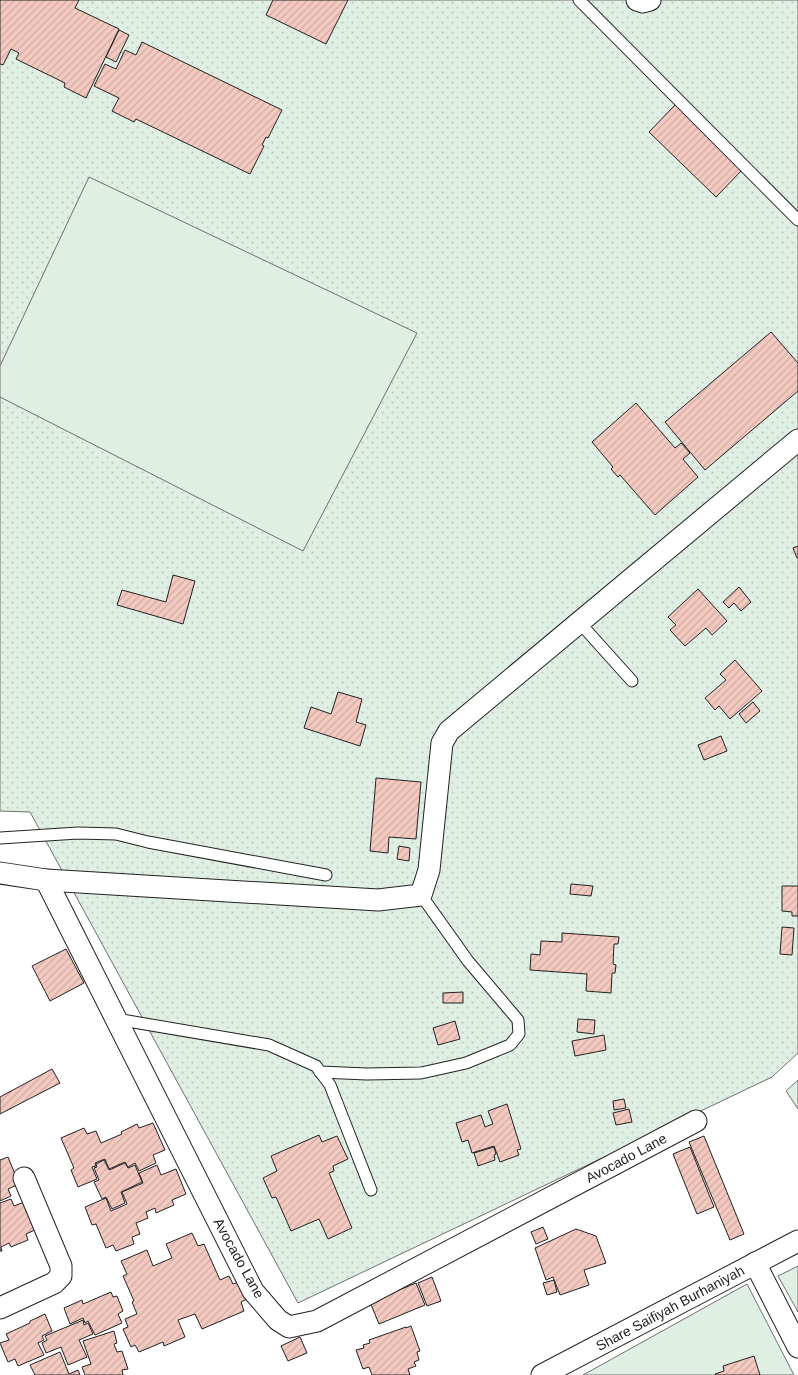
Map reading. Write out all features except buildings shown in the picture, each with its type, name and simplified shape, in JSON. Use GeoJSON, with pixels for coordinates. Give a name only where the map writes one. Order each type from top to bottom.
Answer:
{"type":"FeatureCollection","features":[{"type":"Feature","properties":{"kind":"street"},"geometry":{"type":"LineString","coordinates":[[637,0],[643,2],[650,0]]}},
{"type":"Feature","properties":{"kind":"street"},"geometry":{"type":"LineString","coordinates":[[0,874],[46,880],[378,900],[421,895],[428,870],[442,743],[449,731],[798,440]]}},
{"type":"Feature","properties":{"kind":"street","name":"Avocado Lane"},"geometry":{"type":"LineString","coordinates":[[46,880],[253,1291],[278,1320],[289,1327],[317,1321],[696,1121]]}},
{"type":"Feature","properties":{"kind":"street"},"geometry":{"type":"LineString","coordinates":[[0,1308],[54,1284],[61,1276],[61,1266],[24,1178]]}},
{"type":"Feature","properties":{"kind":"street","name":"Share Saifiyah Burhaniyah"},"geometry":{"type":"LineString","coordinates":[[542,1375],[754,1263],[798,1242]]}},
{"type":"Feature","properties":{"kind":"street"},"geometry":{"type":"LineString","coordinates":[[754,1263],[798,1347]]}},
{"type":"Feature","properties":{"kind":"lane"},"geometry":{"type":"LineString","coordinates":[[579,0],[798,220]]}},
{"type":"Feature","properties":{"kind":"lane"},"geometry":{"type":"LineString","coordinates":[[579,622],[632,681]]}},
{"type":"Feature","properties":{"kind":"lane"},"geometry":{"type":"LineString","coordinates":[[0,838],[116,834],[148,842],[326,875]]}},
{"type":"Feature","properties":{"kind":"lane"},"geometry":{"type":"LineString","coordinates":[[320,1072],[367,1074],[421,1073],[466,1062],[501,1049],[510,1045],[519,1034],[518,1020],[468,961],[421,895]]}},
{"type":"Feature","properties":{"kind":"lane"},"geometry":{"type":"LineString","coordinates":[[116,1019],[270,1045],[316,1066],[330,1085],[371,1190]]}},
{"type":"Feature","properties":{"kind":"green space"},"geometry":{"type":"Polygon","coordinates":[[[0,0],[798,0],[798,1053],[772,1077],[298,1303],[30,812],[0,811],[0,0]]]}},
{"type":"Feature","properties":{"kind":"green space"},"geometry":{"type":"Polygon","coordinates":[[[89,177],[417,333],[303,551],[0,397],[0,366],[89,177]]]}},
{"type":"Feature","properties":{"kind":"green space"},"geometry":{"type":"Polygon","coordinates":[[[798,1080],[798,1109],[786,1091],[798,1080]]]}},
{"type":"Feature","properties":{"kind":"green space"},"geometry":{"type":"Polygon","coordinates":[[[798,1266],[798,1312],[778,1276],[798,1266]]]}},
{"type":"Feature","properties":{"kind":"green space"},"geometry":{"type":"Polygon","coordinates":[[[747,1284],[794,1375],[583,1375],[747,1284]]]}}]}
